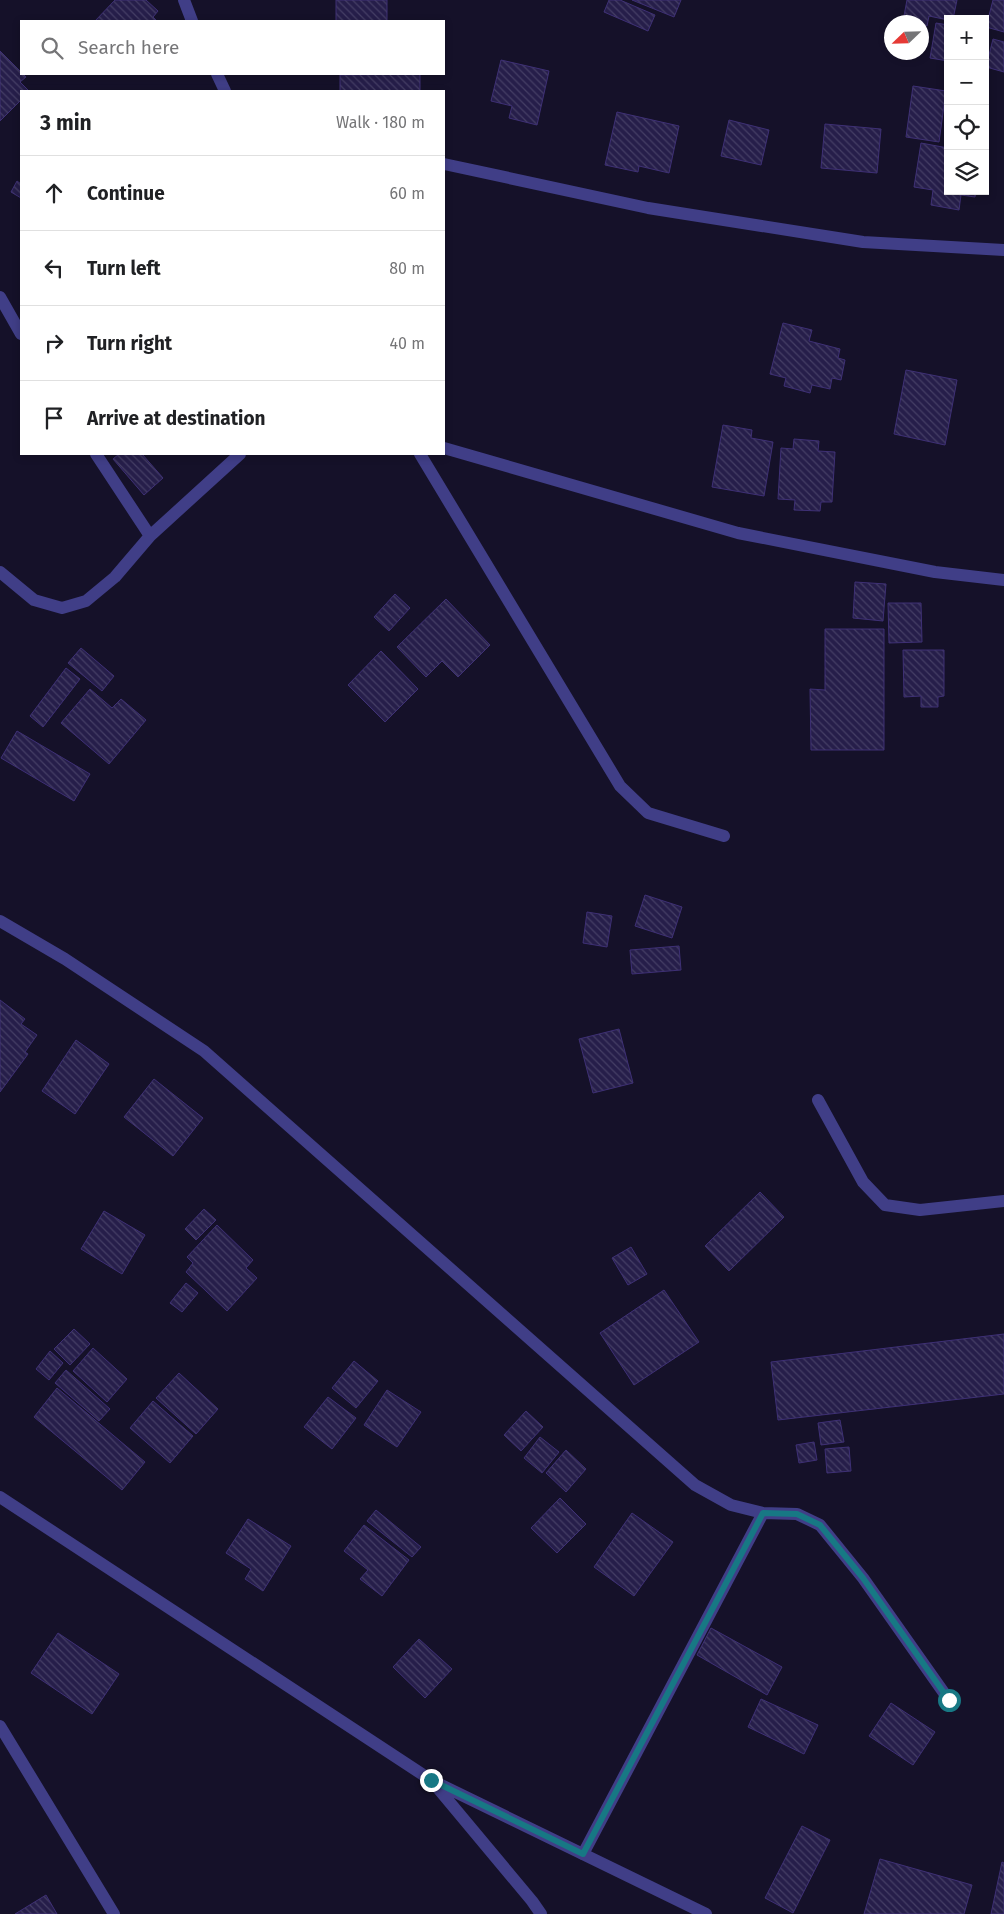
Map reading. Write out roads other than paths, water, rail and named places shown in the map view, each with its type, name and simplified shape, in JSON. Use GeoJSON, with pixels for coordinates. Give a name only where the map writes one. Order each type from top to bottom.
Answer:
{"type":"FeatureCollection","features":[{"type":"Feature","properties":{"kind":"street"},"geometry":{"type":"LineString","coordinates":[[184,0],[192,20]]}},
{"type":"Feature","properties":{"kind":"street"},"geometry":{"type":"LineString","coordinates":[[217,75],[225,90]]}},
{"type":"Feature","properties":{"kind":"street"},"geometry":{"type":"LineString","coordinates":[[445,164],[648,208],[853,240],[1004,250]]}},
{"type":"Feature","properties":{"kind":"street"},"geometry":{"type":"LineString","coordinates":[[0,297],[20,332]]}},
{"type":"Feature","properties":{"kind":"street"},"geometry":{"type":"LineString","coordinates":[[445,448],[738,533],[935,572],[1004,580]]}},
{"type":"Feature","properties":{"kind":"street"},"geometry":{"type":"LineString","coordinates":[[97,455],[150,536]]}},
{"type":"Feature","properties":{"kind":"street"},"geometry":{"type":"LineString","coordinates":[[0,572],[34,600],[62,608],[86,601],[115,577],[150,536],[239,455]]}},
{"type":"Feature","properties":{"kind":"street"},"geometry":{"type":"LineString","coordinates":[[421,455],[620,786],[648,813],[724,836]]}},
{"type":"Feature","properties":{"kind":"street"},"geometry":{"type":"LineString","coordinates":[[0,921],[65,959],[204,1051],[695,1485],[731,1505],[763,1513],[797,1514],[820,1525],[863,1578],[949,1700]]}},
{"type":"Feature","properties":{"kind":"street"},"geometry":{"type":"LineString","coordinates":[[818,1100],[863,1182],[885,1205],[920,1210],[1004,1202]]}},
{"type":"Feature","properties":{"kind":"street"},"geometry":{"type":"LineString","coordinates":[[0,1497],[431,1780],[706,1914]]}},
{"type":"Feature","properties":{"kind":"street"},"geometry":{"type":"LineString","coordinates":[[583,1854],[763,1513]]}},
{"type":"Feature","properties":{"kind":"street"},"geometry":{"type":"LineString","coordinates":[[0,1726],[114,1914]]}},
{"type":"Feature","properties":{"kind":"street"},"geometry":{"type":"LineString","coordinates":[[431,1780],[541,1914]]}}]}
